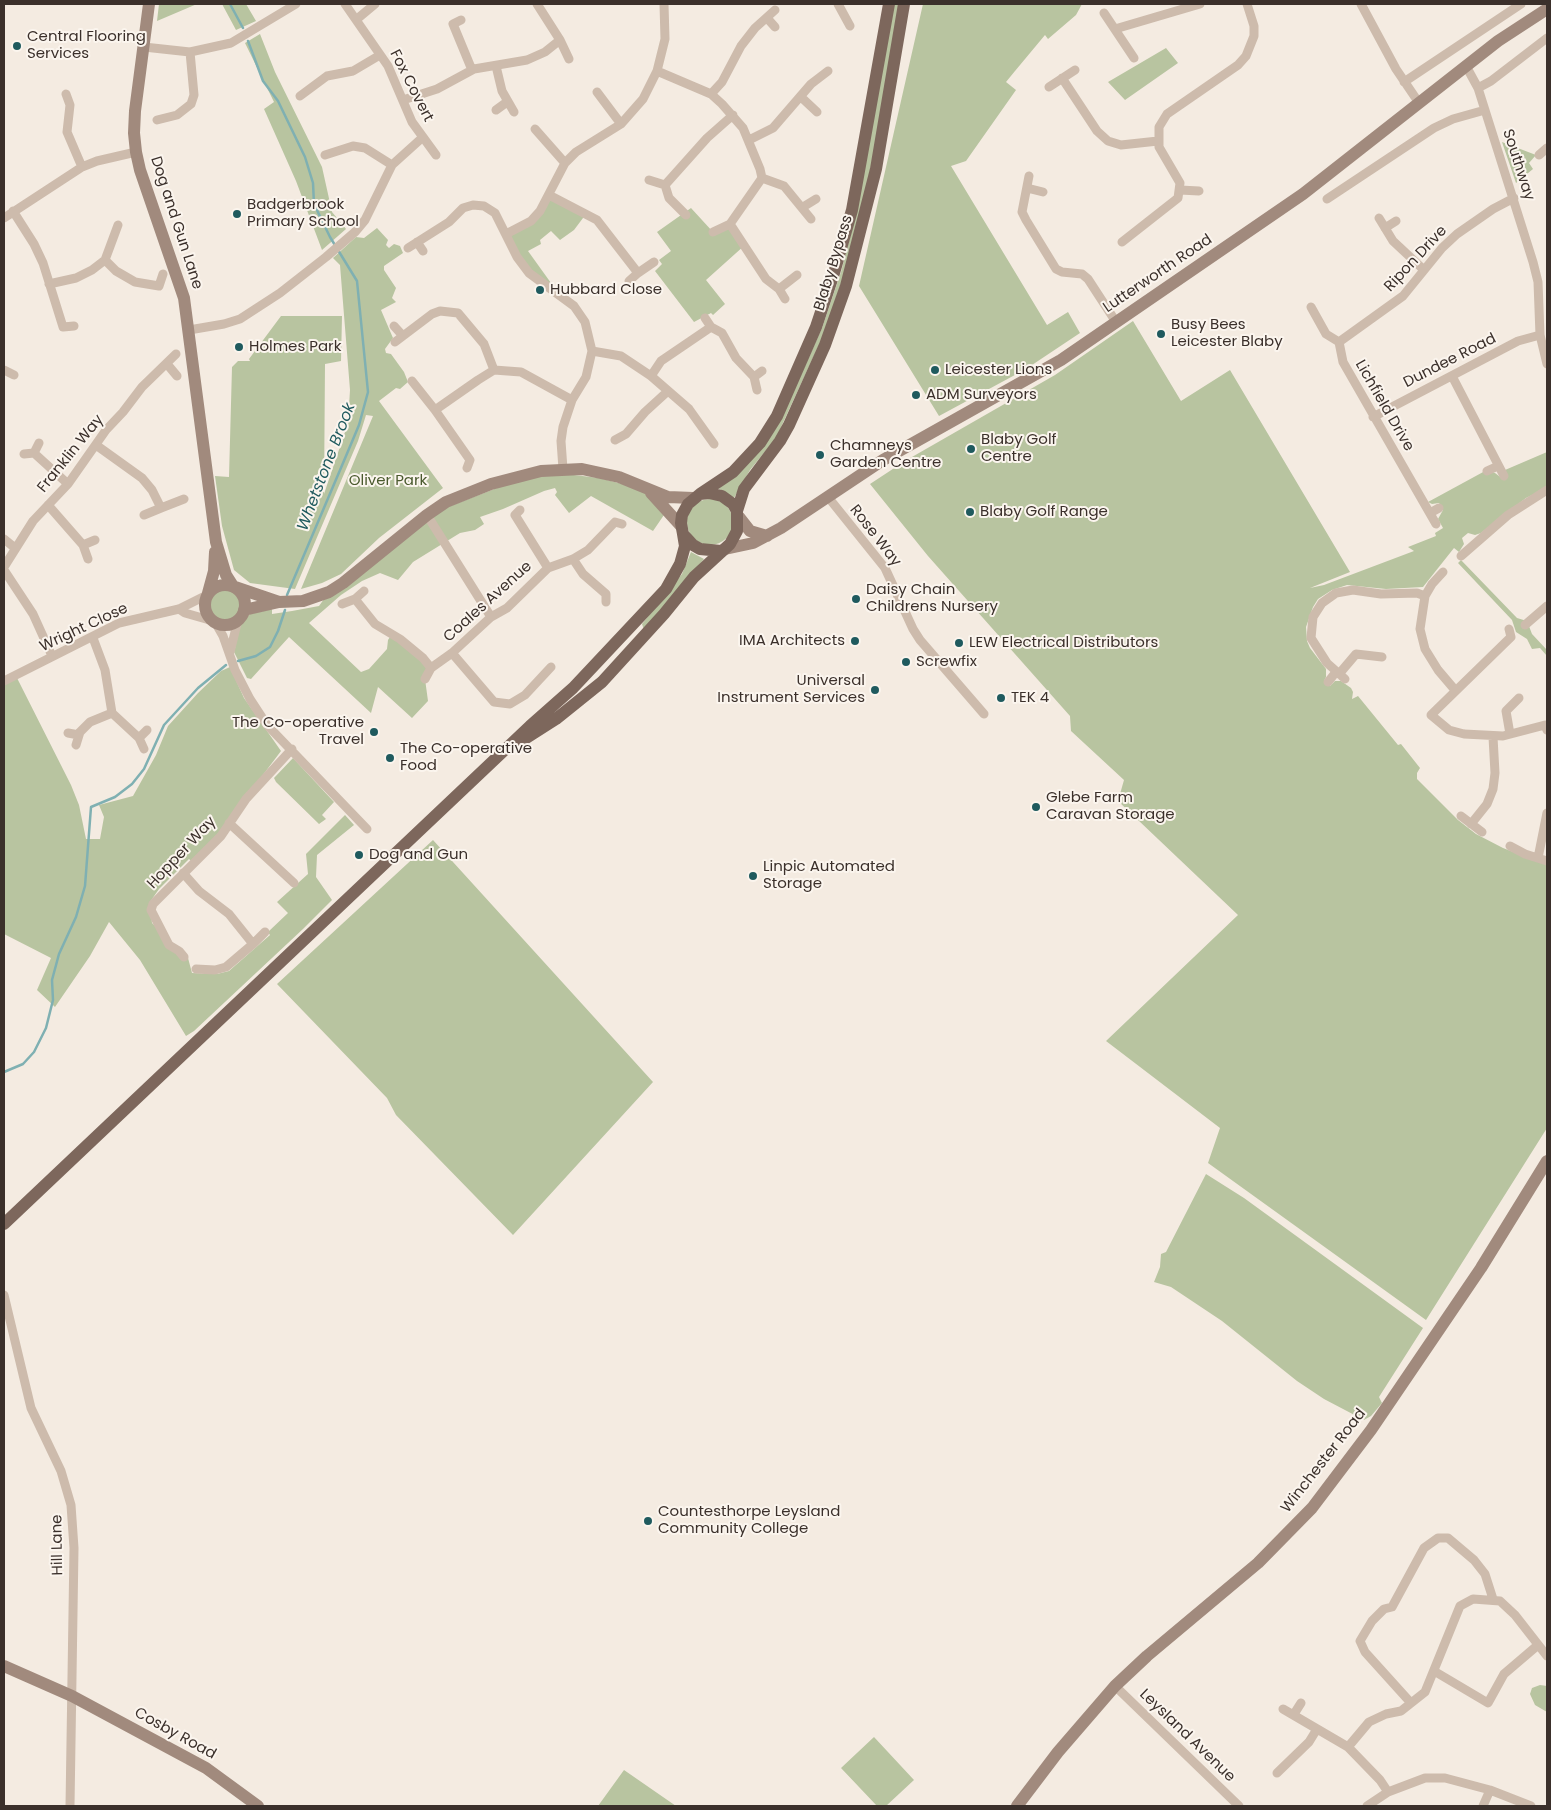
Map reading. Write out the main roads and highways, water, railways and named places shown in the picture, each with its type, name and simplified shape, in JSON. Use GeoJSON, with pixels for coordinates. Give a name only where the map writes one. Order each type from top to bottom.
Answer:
{"type":"FeatureCollection","features":[{"type":"Feature","properties":{"kind":"main road","name":"Blaby Bypass"},"geometry":{"type":"LineString","coordinates":[[697,496],[733,472],[760,443],[781,407],[816,327],[834,273],[855,196],[889,4]]}},
{"type":"Feature","properties":{"kind":"main road","name":"Blaby Bypass"},"geometry":{"type":"LineString","coordinates":[[738,514],[744,489],[780,441],[789,425],[825,345],[846,286],[870,194],[904,4]]}},
{"type":"Feature","properties":{"kind":"main road"},"geometry":{"type":"LineString","coordinates":[[4,1224],[509,748],[587,675],[666,589],[680,564],[684,546],[682,515],[697,496],[709,493],[722,496],[733,504],[738,514],[737,531],[723,550],[694,577],[664,614],[602,682],[533,735],[509,748]]}},
{"type":"Feature","properties":{"kind":"main road"},"geometry":{"type":"LineString","coordinates":[[682,530],[693,545],[700,549],[723,550]]}},
{"type":"Feature","properties":{"kind":"waterway","name":"Whetstone Brook"},"geometry":{"type":"LineString","coordinates":[[230,4],[243,28]]}},
{"type":"Feature","properties":{"kind":"waterway","name":"Whetstone Brook"},"geometry":{"type":"LineString","coordinates":[[248,41],[263,81],[278,101],[305,157],[313,183],[314,204],[330,237],[357,281],[368,392],[359,425],[287,595]]}},
{"type":"Feature","properties":{"kind":"waterway","name":"Whetstone Brook"},"geometry":{"type":"LineString","coordinates":[[238,661],[256,656],[270,647],[285,610]]}},
{"type":"Feature","properties":{"kind":"waterway","name":"Whetstone Brook"},"geometry":{"type":"LineString","coordinates":[[4,1072],[23,1064],[34,1052],[46,1028],[53,1000],[52,980],[59,954],[76,917],[85,886],[91,807],[115,797],[132,784],[144,769],[164,725],[198,688],[226,665]]}},
{"type":"Feature","properties":{"kind":"place","name":"Central Flooring Services"},"geometry":{"type":"Point","coordinates":[17,46]}},
{"type":"Feature","properties":{"kind":"place","name":"Badgerbrook Primary School"},"geometry":{"type":"Point","coordinates":[237,214]}},
{"type":"Feature","properties":{"kind":"place","name":"Hubbard Close"},"geometry":{"type":"Point","coordinates":[540,290]}},
{"type":"Feature","properties":{"kind":"place","name":"Busy Bees Leicester Blaby"},"geometry":{"type":"Point","coordinates":[1161,334]}},
{"type":"Feature","properties":{"kind":"place","name":"Holmes Park"},"geometry":{"type":"Point","coordinates":[239,347]}},
{"type":"Feature","properties":{"kind":"place","name":"Leicester Lions"},"geometry":{"type":"Point","coordinates":[935,370]}},
{"type":"Feature","properties":{"kind":"place","name":"ADM Surveyors"},"geometry":{"type":"Point","coordinates":[916,395]}},
{"type":"Feature","properties":{"kind":"place","name":"Blaby Golf Centre"},"geometry":{"type":"Point","coordinates":[971,449]}},
{"type":"Feature","properties":{"kind":"place","name":"Chamneys Garden Centre"},"geometry":{"type":"Point","coordinates":[820,455]}},
{"type":"Feature","properties":{"kind":"place","name":"Blaby Golf Range"},"geometry":{"type":"Point","coordinates":[970,512]}},
{"type":"Feature","properties":{"kind":"place","name":"Daisy Chain Childrens Nursery"},"geometry":{"type":"Point","coordinates":[856,599]}},
{"type":"Feature","properties":{"kind":"place","name":"IMA Architects"},"geometry":{"type":"Point","coordinates":[855,641]}},
{"type":"Feature","properties":{"kind":"place","name":"LEW Electrical Distributors"},"geometry":{"type":"Point","coordinates":[959,643]}},
{"type":"Feature","properties":{"kind":"place","name":"Screwfix"},"geometry":{"type":"Point","coordinates":[906,662]}},
{"type":"Feature","properties":{"kind":"place","name":"Universal Instrument Services"},"geometry":{"type":"Point","coordinates":[875,690]}},
{"type":"Feature","properties":{"kind":"place","name":"TEK 4"},"geometry":{"type":"Point","coordinates":[1001,698]}},
{"type":"Feature","properties":{"kind":"place","name":"The Co-operative Travel"},"geometry":{"type":"Point","coordinates":[374,732]}},
{"type":"Feature","properties":{"kind":"place","name":"The Co-operative Food"},"geometry":{"type":"Point","coordinates":[390,758]}},
{"type":"Feature","properties":{"kind":"place","name":"Glebe Farm Caravan Storage"},"geometry":{"type":"Point","coordinates":[1036,807]}},
{"type":"Feature","properties":{"kind":"place","name":"Dog and Gun"},"geometry":{"type":"Point","coordinates":[359,855]}},
{"type":"Feature","properties":{"kind":"place","name":"Linpic Automated Storage"},"geometry":{"type":"Point","coordinates":[753,876]}},
{"type":"Feature","properties":{"kind":"place","name":"Countesthorpe Leysland Community College"},"geometry":{"type":"Point","coordinates":[648,1521]}},
{"type":"Feature","properties":{"kind":"park label","name":"Oliver Park"},"geometry":{"type":"Point","coordinates":[388,481]}}]}
